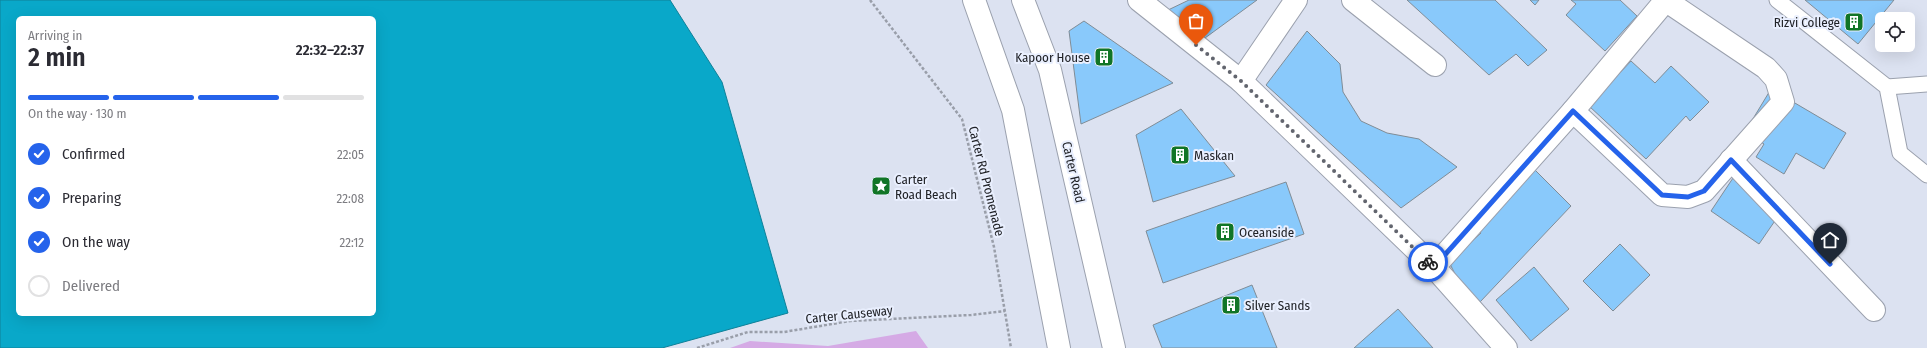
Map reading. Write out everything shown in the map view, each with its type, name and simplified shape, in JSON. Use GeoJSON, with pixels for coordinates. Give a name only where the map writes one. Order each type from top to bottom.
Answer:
{"type":"FeatureCollection","features":[{"type":"Feature","properties":{"kind":"street"},"geometry":{"type":"LineString","coordinates":[[974,0],[1013,110],[1059,348]]}},
{"type":"Feature","properties":{"kind":"street","name":"Carter Road"},"geometry":{"type":"LineString","coordinates":[[1023,0],[1050,70],[1114,348]]}},
{"type":"Feature","properties":{"kind":"street"},"geometry":{"type":"LineString","coordinates":[[1139,0],[1241,81],[1434,267],[1506,348]]}},
{"type":"Feature","properties":{"kind":"street"},"geometry":{"type":"LineString","coordinates":[[1241,81],[1296,0]]}},
{"type":"Feature","properties":{"kind":"street"},"geometry":{"type":"LineString","coordinates":[[1352,0],[1435,65]]}},
{"type":"Feature","properties":{"kind":"street"},"geometry":{"type":"LineString","coordinates":[[1434,267],[1573,111],[1666,0],[1766,68],[1776,79],[1783,102],[1704,191],[1688,197],[1662,195],[1573,111]]}},
{"type":"Feature","properties":{"kind":"street"},"geometry":{"type":"LineString","coordinates":[[1731,160],[1874,310]]}},
{"type":"Feature","properties":{"kind":"lane"},"geometry":{"type":"LineString","coordinates":[[1777,0],[1888,87],[1900,153],[1927,175]]}},
{"type":"Feature","properties":{"kind":"lane"},"geometry":{"type":"LineString","coordinates":[[1888,87],[1927,84]]}},
{"type":"Feature","properties":{"kind":"path","name":"Carter Rd Promenade"},"geometry":{"type":"LineString","coordinates":[[870,0],[962,119],[994,247],[1011,348]]}},
{"type":"Feature","properties":{"kind":"path","name":"Carter Causeway"},"geometry":{"type":"LineString","coordinates":[[697,348],[748,332],[784,332],[850,321],[1005,312]]}},
{"type":"Feature","properties":{"kind":"shaded area"},"geometry":{"type":"Polygon","coordinates":[[[916,331],[928,348],[730,348],[750,341],[828,346],[916,331]]]}},
{"type":"Feature","properties":{"kind":"water"},"geometry":{"type":"Polygon","coordinates":[[[0,0],[670,0],[722,82],[788,313],[662,348],[0,348],[0,0]]]}},
{"type":"Feature","properties":{"kind":"building"},"geometry":{"type":"Polygon","coordinates":[[[1189,0],[1257,0],[1205,38],[1166,11],[1189,0]]]}},
{"type":"Feature","properties":{"kind":"building"},"geometry":{"type":"Polygon","coordinates":[[[1407,0],[1495,0],[1547,50],[1528,66],[1516,54],[1489,75],[1407,0]]]}},
{"type":"Feature","properties":{"kind":"building"},"geometry":{"type":"Polygon","coordinates":[[[1530,0],[1539,0],[1535,5],[1530,0]]]}},
{"type":"Feature","properties":{"kind":"building"},"geometry":{"type":"Polygon","coordinates":[[[1571,0],[1620,0],[1637,16],[1605,51],[1566,15],[1576,4],[1571,0]]]}},
{"type":"Feature","properties":{"kind":"building","name":"Rizvi College"},"geometry":{"type":"Polygon","coordinates":[[[1805,0],[1894,0],[1884,12],[1875,12],[1875,23],[1858,44],[1805,0]]]}},
{"type":"Feature","properties":{"kind":"building","name":"Kapoor House"},"geometry":{"type":"Polygon","coordinates":[[[1084,21],[1173,83],[1081,124],[1069,31],[1084,21]]]}},
{"type":"Feature","properties":{"kind":"building"},"geometry":{"type":"Polygon","coordinates":[[[1307,31],[1340,64],[1343,92],[1361,121],[1387,133],[1419,139],[1457,167],[1401,208],[1266,85],[1307,31]]]}},
{"type":"Feature","properties":{"kind":"building"},"geometry":{"type":"Polygon","coordinates":[[[1631,61],[1655,83],[1671,66],[1709,102],[1690,121],[1686,116],[1646,159],[1589,106],[1631,61]]]}},
{"type":"Feature","properties":{"kind":"building"},"geometry":{"type":"Polygon","coordinates":[[[1771,89],[1846,133],[1824,169],[1796,153],[1784,174],[1756,157],[1764,144],[1745,132],[1771,89]]]}},
{"type":"Feature","properties":{"kind":"building","name":"Maskan"},"geometry":{"type":"Polygon","coordinates":[[[1181,109],[1235,176],[1153,202],[1136,135],[1181,109]]]}},
{"type":"Feature","properties":{"kind":"building"},"geometry":{"type":"Polygon","coordinates":[[[1534,169],[1571,206],[1480,302],[1460,284],[1449,262],[1481,233],[1476,227],[1534,169]]]}},
{"type":"Feature","properties":{"kind":"building"},"geometry":{"type":"Polygon","coordinates":[[[1737,172],[1781,212],[1759,244],[1711,211],[1737,172]]]}},
{"type":"Feature","properties":{"kind":"building","name":"Oceanside"},"geometry":{"type":"Polygon","coordinates":[[[1286,182],[1304,234],[1163,283],[1146,231],[1286,182]]]}},
{"type":"Feature","properties":{"kind":"building"},"geometry":{"type":"Polygon","coordinates":[[[1620,244],[1650,275],[1613,311],[1583,281],[1620,244]]]}},
{"type":"Feature","properties":{"kind":"building"},"geometry":{"type":"Polygon","coordinates":[[[1534,267],[1569,309],[1531,341],[1496,300],[1534,267]]]}},
{"type":"Feature","properties":{"kind":"building","name":"Silver Sands"},"geometry":{"type":"Polygon","coordinates":[[[1252,285],[1277,348],[1162,348],[1153,325],[1252,285]]]}},
{"type":"Feature","properties":{"kind":"building"},"geometry":{"type":"Polygon","coordinates":[[[1398,309],[1433,348],[1354,348],[1398,309]]]}},
{"type":"Feature","properties":{"kind":"way so far"},"geometry":{"type":"LineString","coordinates":[[1196,45],[1241,81],[1428,262]]}},
{"type":"Feature","properties":{"kind":"place","name":"Rizvi College"},"geometry":{"type":"Point","coordinates":[1854,22]}},
{"type":"Feature","properties":{"kind":"place","name":"Kapoor House"},"geometry":{"type":"Point","coordinates":[1104,57]}},
{"type":"Feature","properties":{"kind":"place","name":"Maskan"},"geometry":{"type":"Point","coordinates":[1180,155]}},
{"type":"Feature","properties":{"kind":"place","name":"Carter Road Beach"},"geometry":{"type":"Point","coordinates":[881,186]}},
{"type":"Feature","properties":{"kind":"place","name":"Oceanside"},"geometry":{"type":"Point","coordinates":[1225,232]}},
{"type":"Feature","properties":{"kind":"place","name":"Silver Sands"},"geometry":{"type":"Point","coordinates":[1231,305]}},
{"type":"Feature","properties":{"kind":"route"},"geometry":{"type":"LineString","coordinates":[[1428,262],[1434,267],[1573,111],[1662,195],[1688,197],[1704,191],[1731,160],[1830,264]]}}]}
